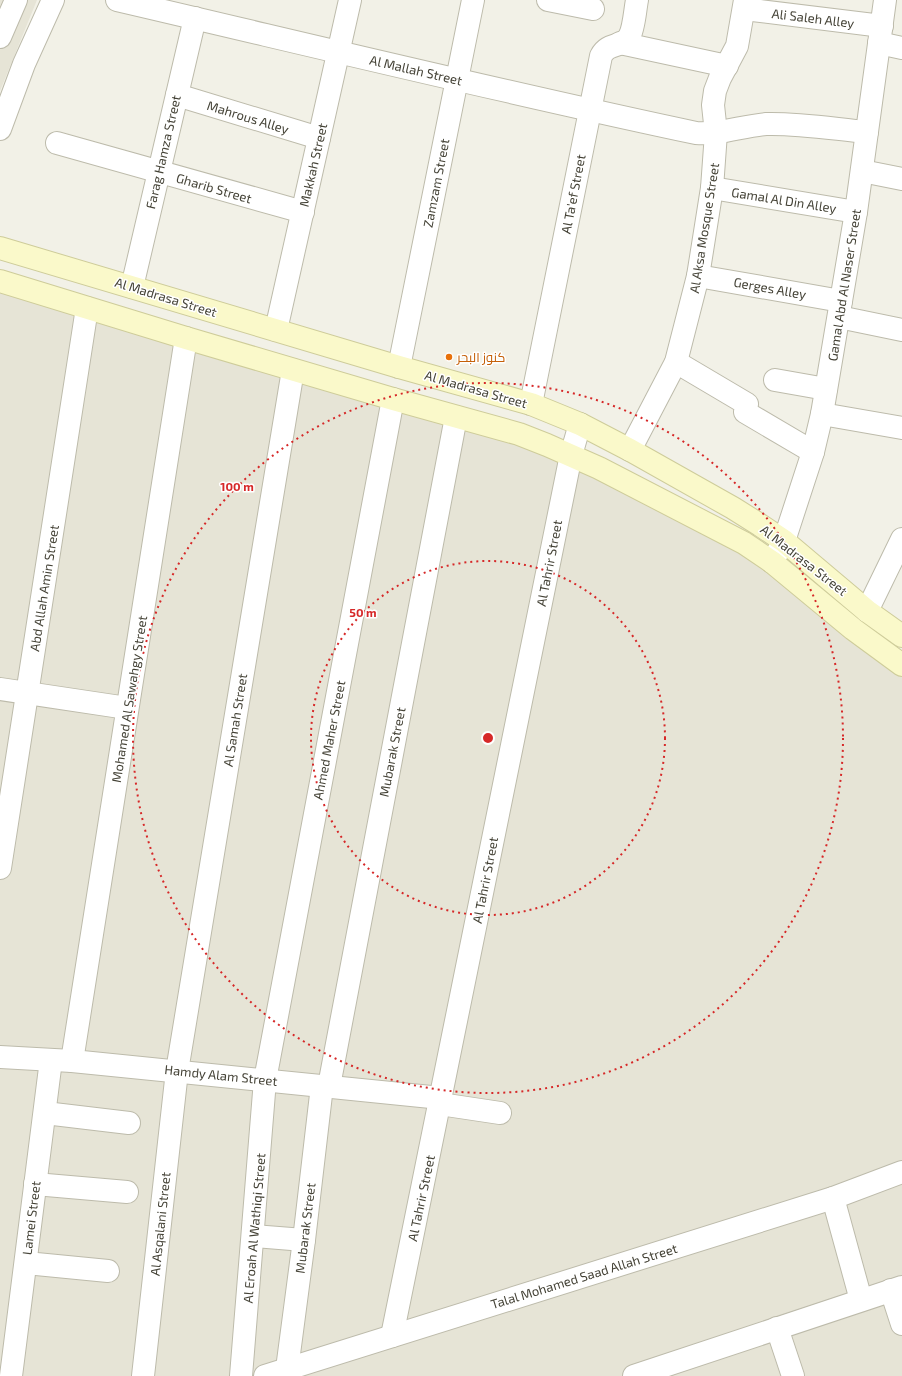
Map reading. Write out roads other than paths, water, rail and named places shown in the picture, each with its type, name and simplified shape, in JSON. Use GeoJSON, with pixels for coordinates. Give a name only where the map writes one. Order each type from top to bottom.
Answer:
{"type":"FeatureCollection","features":[{"type":"Feature","properties":{"kind":"main road","name":"Al Madrasa Street"},"geometry":{"type":"LineString","coordinates":[[0,248],[400,367],[531,404],[580,424],[630,450],[733,508],[784,541],[867,611],[902,636]]}},
{"type":"Feature","properties":{"kind":"main road","name":"Al Madrasa Street"},"geometry":{"type":"LineString","coordinates":[[0,281],[293,370],[519,434],[571,455],[722,530],[744,543],[772,562],[853,629],[902,665]]}},
{"type":"Feature","properties":{"kind":"street"},"geometry":{"type":"LineString","coordinates":[[0,37],[16,0]]}},
{"type":"Feature","properties":{"kind":"street"},"geometry":{"type":"LineString","coordinates":[[0,129],[24,64],[53,0]]}},
{"type":"Feature","properties":{"kind":"street","name":"Al Mallah Street"},"geometry":{"type":"LineString","coordinates":[[117,0],[456,80],[696,133],[716,133],[750,126],[784,124],[867,132]]}},
{"type":"Feature","properties":{"kind":"street","name":"Makkah Street"},"geometry":{"type":"LineString","coordinates":[[276,330],[350,0]]}},
{"type":"Feature","properties":{"kind":"street","name":"Zamzam Street"},"geometry":{"type":"LineString","coordinates":[[400,367],[473,0]]}},
{"type":"Feature","properties":{"kind":"street"},"geometry":{"type":"LineString","coordinates":[[548,0],[593,9]]}},
{"type":"Feature","properties":{"kind":"street","name":"Al Ta'ef Street"},"geometry":{"type":"LineString","coordinates":[[531,404],[601,56],[607,48],[627,40],[631,33],[637,0]]}},
{"type":"Feature","properties":{"kind":"street","name":"Gamal Abd Al Naser Street"},"geometry":{"type":"LineString","coordinates":[[772,562],[784,541],[813,452],[822,414],[856,212],[885,0]]}},
{"type":"Feature","properties":{"kind":"street","name":"Ali Saleh Alley"},"geometry":{"type":"LineString","coordinates":[[745,5],[881,35],[902,48]]}},
{"type":"Feature","properties":{"kind":"street","name":"Al Aksa Mosque Street"},"geometry":{"type":"LineString","coordinates":[[630,450],[676,362],[698,276],[712,188],[716,133],[714,98],[720,78],[737,46],[745,5]]}},
{"type":"Feature","properties":{"kind":"street","name":"Farag Hamza Street"},"geometry":{"type":"LineString","coordinates":[[132,287],[195,18]]}},
{"type":"Feature","properties":{"kind":"street"},"geometry":{"type":"LineString","coordinates":[[620,43],[727,66]]}},
{"type":"Feature","properties":{"kind":"street","name":"Mahrous Alley"},"geometry":{"type":"LineString","coordinates":[[177,96],[319,138]]}},
{"type":"Feature","properties":{"kind":"street","name":"Gharib Street"},"geometry":{"type":"LineString","coordinates":[[57,144],[303,212]]}},
{"type":"Feature","properties":{"kind":"street"},"geometry":{"type":"LineString","coordinates":[[862,171],[902,179]]}},
{"type":"Feature","properties":{"kind":"street","name":"Gamal Al Din Alley"},"geometry":{"type":"LineString","coordinates":[[712,188],[856,212]]}},
{"type":"Feature","properties":{"kind":"street","name":"Gerges Alley"},"geometry":{"type":"LineString","coordinates":[[698,276],[840,309],[902,330]]}},
{"type":"Feature","properties":{"kind":"street","name":"Abd Allah Amin Street"},"geometry":{"type":"LineString","coordinates":[[0,868],[87,308]]}},
{"type":"Feature","properties":{"kind":"street","name":"Mohamed Al Sawahgy Street"},"geometry":{"type":"LineString","coordinates":[[62,1060],[127,708],[186,338]]}},
{"type":"Feature","properties":{"kind":"street"},"geometry":{"type":"LineString","coordinates":[[676,362],[747,404],[745,412],[813,452]]}},
{"type":"Feature","properties":{"kind":"street","name":"Al Samah Street"},"geometry":{"type":"LineString","coordinates":[[177,1071],[293,370]]}},
{"type":"Feature","properties":{"kind":"street"},"geometry":{"type":"LineString","coordinates":[[775,380],[826,389]]}},
{"type":"Feature","properties":{"kind":"street","name":"Ahmed Maher Street"},"geometry":{"type":"LineString","coordinates":[[265,1080],[393,399]]}},
{"type":"Feature","properties":{"kind":"street"},"geometry":{"type":"LineString","coordinates":[[822,414],[902,428]]}},
{"type":"Feature","properties":{"kind":"street","name":"Mubarak Street"},"geometry":{"type":"LineString","coordinates":[[287,1369],[325,1086],[456,417]]}},
{"type":"Feature","properties":{"kind":"street","name":"Al Tahrir Street"},"geometry":{"type":"LineString","coordinates":[[392,1336],[441,1101],[571,455],[580,424]]}},
{"type":"Feature","properties":{"kind":"street"},"geometry":{"type":"LineString","coordinates":[[867,611],[900,550]]}},
{"type":"Feature","properties":{"kind":"street"},"geometry":{"type":"LineString","coordinates":[[0,689],[127,708]]}},
{"type":"Feature","properties":{"kind":"street","name":"Hamdy Alam Street"},"geometry":{"type":"LineString","coordinates":[[0,1057],[62,1060],[325,1086],[441,1101],[500,1113]]}},
{"type":"Feature","properties":{"kind":"street","name":"Lamei Street"},"geometry":{"type":"LineString","coordinates":[[11,1376],[44,1113],[62,1060]]}},
{"type":"Feature","properties":{"kind":"street","name":"Al Asqalani Street"},"geometry":{"type":"LineString","coordinates":[[143,1376],[177,1071]]}},
{"type":"Feature","properties":{"kind":"street","name":"Al Eroah Al Wathiqi Street"},"geometry":{"type":"LineString","coordinates":[[241,1376],[265,1080]]}},
{"type":"Feature","properties":{"kind":"street"},"geometry":{"type":"LineString","coordinates":[[44,1113],[129,1123]]}},
{"type":"Feature","properties":{"kind":"street","name":"Talal Mohamed Saad Allah Street"},"geometry":{"type":"LineString","coordinates":[[265,1376],[833,1198],[902,1172]]}},
{"type":"Feature","properties":{"kind":"street"},"geometry":{"type":"LineString","coordinates":[[35,1184],[127,1192]]}},
{"type":"Feature","properties":{"kind":"street"},"geometry":{"type":"LineString","coordinates":[[833,1198],[862,1300]]}},
{"type":"Feature","properties":{"kind":"street"},"geometry":{"type":"LineString","coordinates":[[253,1236],[304,1240]]}},
{"type":"Feature","properties":{"kind":"street"},"geometry":{"type":"LineString","coordinates":[[26,1263],[108,1271]]}},
{"type":"Feature","properties":{"kind":"street"},"geometry":{"type":"LineString","coordinates":[[634,1376],[896,1288],[902,1324]]}},
{"type":"Feature","properties":{"kind":"street"},"geometry":{"type":"LineString","coordinates":[[777,1328],[793,1376]]}},
{"type":"Feature","properties":{"kind":"place","name":"كنوز البحر"},"geometry":{"type":"Point","coordinates":[449,357]}}]}
